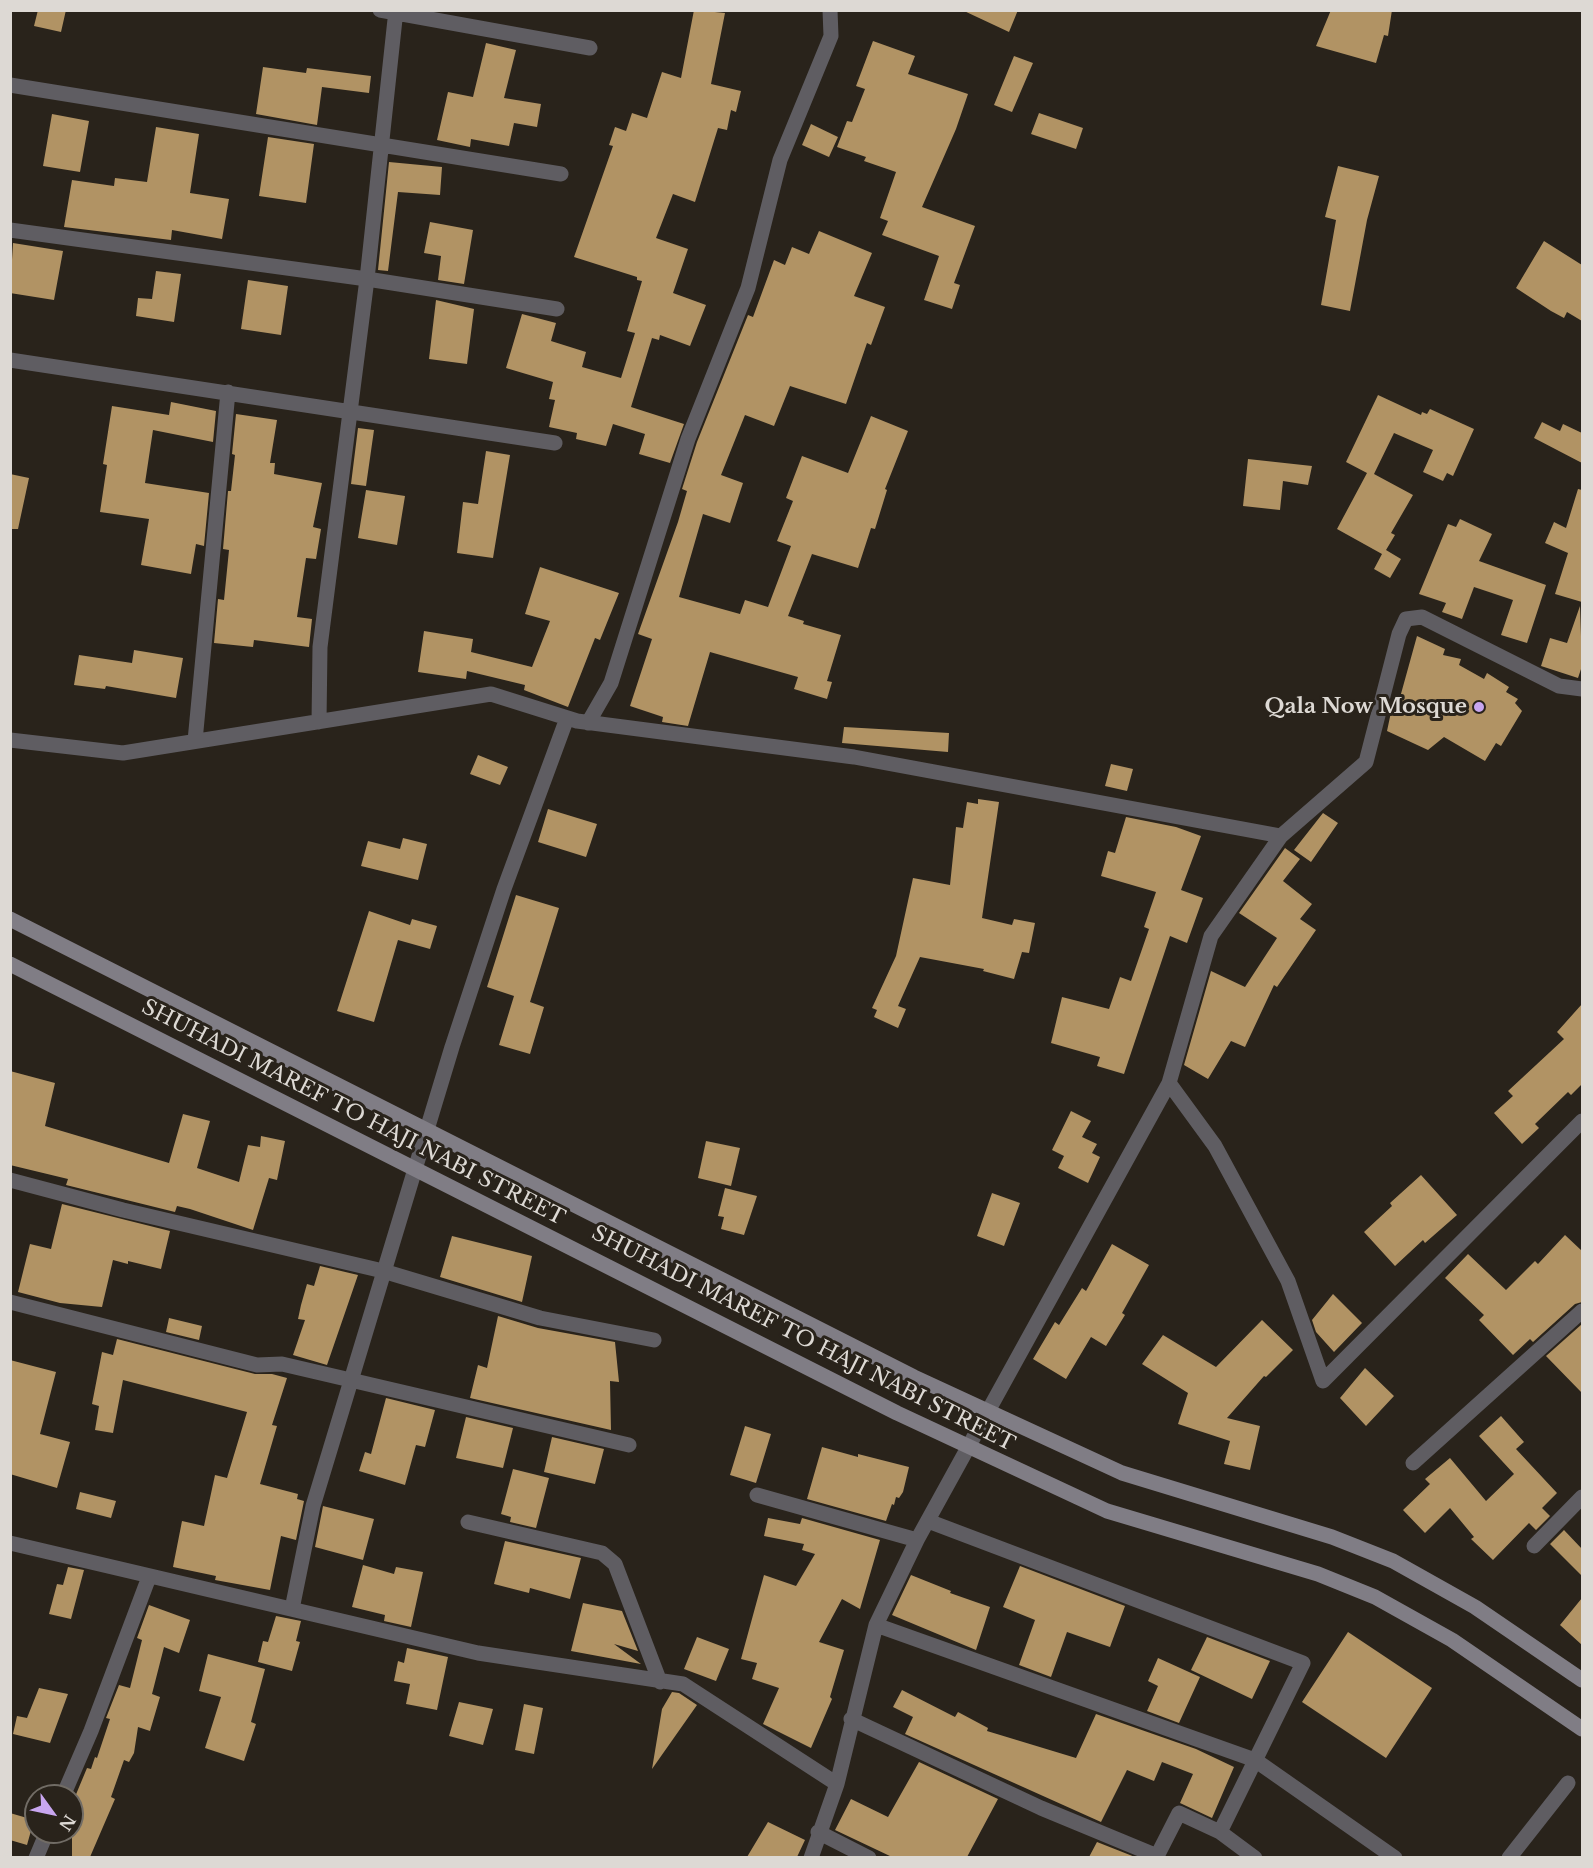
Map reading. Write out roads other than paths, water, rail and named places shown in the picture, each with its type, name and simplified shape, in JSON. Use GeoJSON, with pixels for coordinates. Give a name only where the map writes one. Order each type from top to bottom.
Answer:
{"type":"FeatureCollection","features":[{"type":"Feature","properties":{"kind":"main road"},"geometry":{"type":"LineString","coordinates":[[10,919],[429,1129],[914,1377],[1122,1473],[1332,1537],[1393,1561],[1475,1607],[1582,1680]]}},
{"type":"Feature","properties":{"kind":"main road","name":"SHUHADI MAREF TO HAJI NABI STREET"},"geometry":{"type":"LineString","coordinates":[[10,964],[417,1168],[897,1413],[1107,1511],[1318,1574],[1375,1597],[1452,1640],[1582,1729]]}},
{"type":"Feature","properties":{"kind":"street"},"geometry":{"type":"LineString","coordinates":[[380,10],[590,48]]}},
{"type":"Feature","properties":{"kind":"street"},"geometry":{"type":"LineString","coordinates":[[588,723],[611,682],[688,439],[748,288],[780,160],[831,36],[830,10]]}},
{"type":"Feature","properties":{"kind":"street"},"geometry":{"type":"LineString","coordinates":[[319,722],[320,647],[366,279],[396,12]]}},
{"type":"Feature","properties":{"kind":"street"},"geometry":{"type":"LineString","coordinates":[[10,85],[561,174]]}},
{"type":"Feature","properties":{"kind":"street"},"geometry":{"type":"LineString","coordinates":[[10,230],[366,279],[557,309]]}},
{"type":"Feature","properties":{"kind":"street"},"geometry":{"type":"LineString","coordinates":[[10,360],[555,443]]}},
{"type":"Feature","properties":{"kind":"street"},"geometry":{"type":"LineString","coordinates":[[195,741],[228,392]]}},
{"type":"Feature","properties":{"kind":"street"},"geometry":{"type":"LineString","coordinates":[[811,1857],[837,1784],[876,1624],[917,1540],[990,1412],[1169,1083],[1211,936],[1281,836],[1366,762],[1399,634],[1406,619],[1422,617],[1559,686],[1582,689]]}},
{"type":"Feature","properties":{"kind":"street"},"geometry":{"type":"LineString","coordinates":[[10,740],[123,753],[491,694],[588,723],[854,757],[1281,836]]}},
{"type":"Feature","properties":{"kind":"street"},"geometry":{"type":"LineString","coordinates":[[292,1609],[313,1506],[452,1047],[504,889],[567,718]]}},
{"type":"Feature","properties":{"kind":"street"},"geometry":{"type":"LineString","coordinates":[[1169,1083],[1215,1146],[1288,1281],[1323,1381],[1582,1121]]}},
{"type":"Feature","properties":{"kind":"street"},"geometry":{"type":"LineString","coordinates":[[10,1180],[123,1210],[383,1271],[540,1317],[654,1340]]}},
{"type":"Feature","properties":{"kind":"street"},"geometry":{"type":"LineString","coordinates":[[10,1302],[257,1365],[282,1364],[629,1445]]}},
{"type":"Feature","properties":{"kind":"street"},"geometry":{"type":"LineString","coordinates":[[1413,1463],[1582,1311]]}},
{"type":"Feature","properties":{"kind":"street"},"geometry":{"type":"LineString","coordinates":[[757,1495],[917,1540]]}},
{"type":"Feature","properties":{"kind":"street"},"geometry":{"type":"LineString","coordinates":[[1534,1546],[1582,1497]]}},
{"type":"Feature","properties":{"kind":"street"},"geometry":{"type":"LineString","coordinates":[[928,1521],[1303,1663],[1220,1832]]}},
{"type":"Feature","properties":{"kind":"street"},"geometry":{"type":"LineString","coordinates":[[468,1522],[602,1553],[609,1557],[615,1564],[660,1682]]}},
{"type":"Feature","properties":{"kind":"street"},"geometry":{"type":"LineString","coordinates":[[10,1543],[478,1653],[683,1684],[837,1784]]}},
{"type":"Feature","properties":{"kind":"street"},"geometry":{"type":"LineString","coordinates":[[68,1784],[91,1731],[149,1577]]}},
{"type":"Feature","properties":{"kind":"street"},"geometry":{"type":"LineString","coordinates":[[876,1624],[1255,1760],[1395,1857]]}},
{"type":"Feature","properties":{"kind":"street"},"geometry":{"type":"LineString","coordinates":[[851,1719],[1041,1808],[1157,1857],[1179,1813],[1220,1832],[1255,1857]]}},
{"type":"Feature","properties":{"kind":"street"},"geometry":{"type":"LineString","coordinates":[[1509,1857],[1568,1783]]}},
{"type":"Feature","properties":{"kind":"street"},"geometry":{"type":"LineString","coordinates":[[819,1832],[869,1857]]}},
{"type":"Feature","properties":{"kind":"place","name":"Qala Now Mosque"},"geometry":{"type":"Point","coordinates":[1479,707]}}]}
